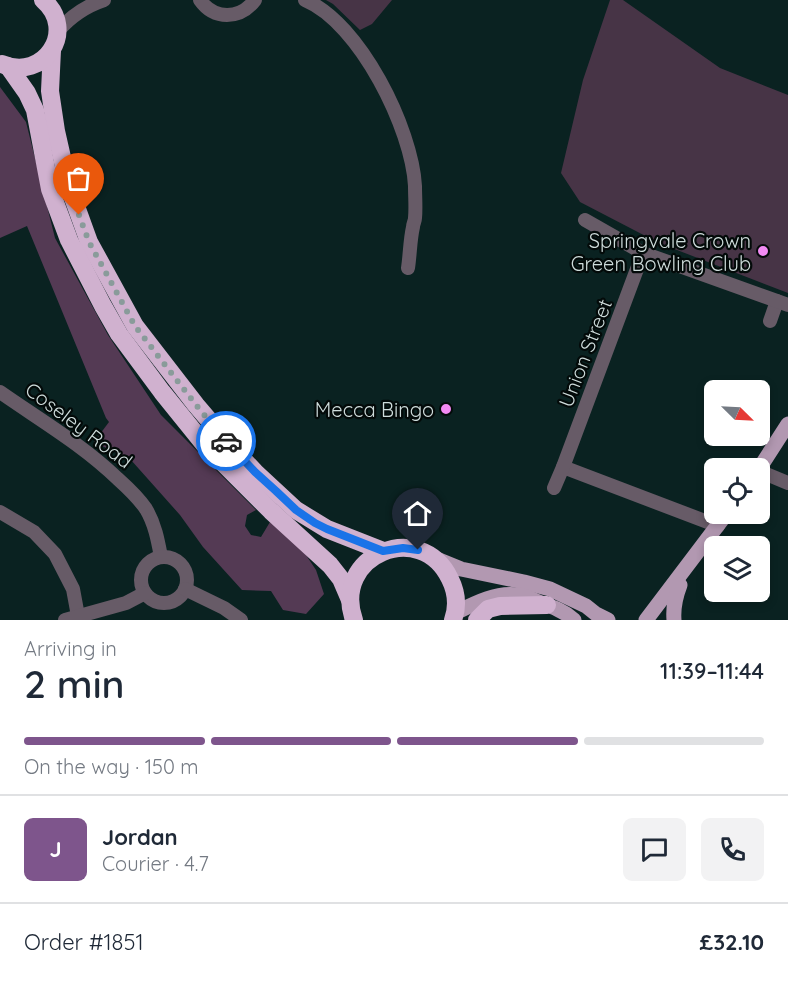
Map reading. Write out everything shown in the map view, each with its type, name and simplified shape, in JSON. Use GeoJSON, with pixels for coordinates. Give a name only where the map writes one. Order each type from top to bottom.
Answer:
{"type":"FeatureCollection","features":[{"type":"Feature","properties":{"kind":"highway"},"geometry":{"type":"LineString","coordinates":[[45,0],[57,23],[58,32],[52,50],[50,91],[68,184],[89,242],[135,326],[196,405],[237,453],[289,504],[327,529],[383,551]]}},
{"type":"Feature","properties":{"kind":"highway"},"geometry":{"type":"LineString","coordinates":[[4,64],[22,68],[36,64],[52,50]]}},
{"type":"Feature","properties":{"kind":"highway"},"geometry":{"type":"LineString","coordinates":[[4,64],[27,93],[35,110],[50,189],[69,240],[119,334],[204,444],[271,511],[330,565],[340,579],[351,613]]}},
{"type":"Feature","properties":{"kind":"highway"},"geometry":{"type":"LineString","coordinates":[[351,613],[353,582],[361,568],[383,551],[409,548],[433,558],[442,566],[452,583],[457,601],[454,616]]}},
{"type":"Feature","properties":{"kind":"highway"},"geometry":{"type":"LineString","coordinates":[[477,620],[488,609],[500,606],[548,605]]}},
{"type":"Feature","properties":{"kind":"main road"},"geometry":{"type":"LineString","coordinates":[[767,458],[788,424]]}},
{"type":"Feature","properties":{"kind":"main road"},"geometry":{"type":"LineString","coordinates":[[646,620],[718,526]]}},
{"type":"Feature","properties":{"kind":"main road"},"geometry":{"type":"LineString","coordinates":[[433,558],[461,569],[550,589],[586,606],[608,620]]}},
{"type":"Feature","properties":{"kind":"main road"},"geometry":{"type":"LineString","coordinates":[[674,620],[675,597],[692,561]]}},
{"type":"Feature","properties":{"kind":"main road"},"geometry":{"type":"LineString","coordinates":[[454,616],[477,602],[494,597],[518,595],[548,605],[574,620]]}},
{"type":"Feature","properties":{"kind":"street"},"geometry":{"type":"LineString","coordinates":[[58,32],[66,21],[104,0]]}},
{"type":"Feature","properties":{"kind":"street"},"geometry":{"type":"LineString","coordinates":[[200,0],[209,10],[227,15],[243,12],[256,0]]}},
{"type":"Feature","properties":{"kind":"street"},"geometry":{"type":"LineString","coordinates":[[305,0],[315,4],[337,21],[360,48],[387,94],[406,143],[415,184],[415,219],[408,268]]}},
{"type":"Feature","properties":{"kind":"street"},"geometry":{"type":"LineString","coordinates":[[585,220],[643,253],[783,303],[770,321]]}},
{"type":"Feature","properties":{"kind":"street","name":"Union Street"},"geometry":{"type":"LineString","coordinates":[[554,488],[643,253]]}},
{"type":"Feature","properties":{"kind":"street","name":"Coseley Road"},"geometry":{"type":"LineString","coordinates":[[0,392],[89,453],[138,498],[147,511],[156,534],[161,557]]}},
{"type":"Feature","properties":{"kind":"street"},"geometry":{"type":"LineString","coordinates":[[563,467],[718,526]]}},
{"type":"Feature","properties":{"kind":"street"},"geometry":{"type":"LineString","coordinates":[[770,475],[788,483]]}},
{"type":"Feature","properties":{"kind":"street"},"geometry":{"type":"LineString","coordinates":[[0,512],[34,532],[55,554],[73,589],[72,618],[126,603],[145,592]]}},
{"type":"Feature","properties":{"kind":"street"},"geometry":{"type":"LineString","coordinates":[[161,557],[168,557],[181,564],[187,578],[185,589],[179,597],[166,603],[152,599],[145,592],[142,583],[145,568],[156,558],[161,557]]}},
{"type":"Feature","properties":{"kind":"street"},"geometry":{"type":"LineString","coordinates":[[185,589],[224,608],[241,620]]}},
{"type":"Feature","properties":{"kind":"shaded area"},"geometry":{"type":"Polygon","coordinates":[[[326,0],[392,0],[372,24],[360,30],[326,0]]]}},
{"type":"Feature","properties":{"kind":"shaded area"},"geometry":{"type":"Polygon","coordinates":[[[610,0],[623,0],[720,68],[788,95],[788,293],[659,243],[580,202],[561,173],[583,80],[610,0]]]}},
{"type":"Feature","properties":{"kind":"shaded area"},"geometry":{"type":"Polygon","coordinates":[[[0,87],[26,122],[55,238],[108,335],[161,415],[256,510],[247,515],[245,526],[251,535],[261,537],[270,522],[300,546],[316,570],[324,594],[306,614],[283,610],[271,591],[242,590],[131,460],[94,442],[109,422],[27,226],[0,238],[0,87]]]}},
{"type":"Feature","properties":{"kind":"way so far"},"geometry":{"type":"LineString","coordinates":[[79,215],[89,242],[135,326],[226,441]]}},
{"type":"Feature","properties":{"kind":"place","name":"Springvale Crown Green Bowling Club"},"geometry":{"type":"Point","coordinates":[763,251]}},
{"type":"Feature","properties":{"kind":"place","name":"Mecca Bingo"},"geometry":{"type":"Point","coordinates":[446,409]}},
{"type":"Feature","properties":{"kind":"route"},"geometry":{"type":"LineString","coordinates":[[226,441],[296,510],[315,523],[383,551],[403,548],[418,550]]}}]}
